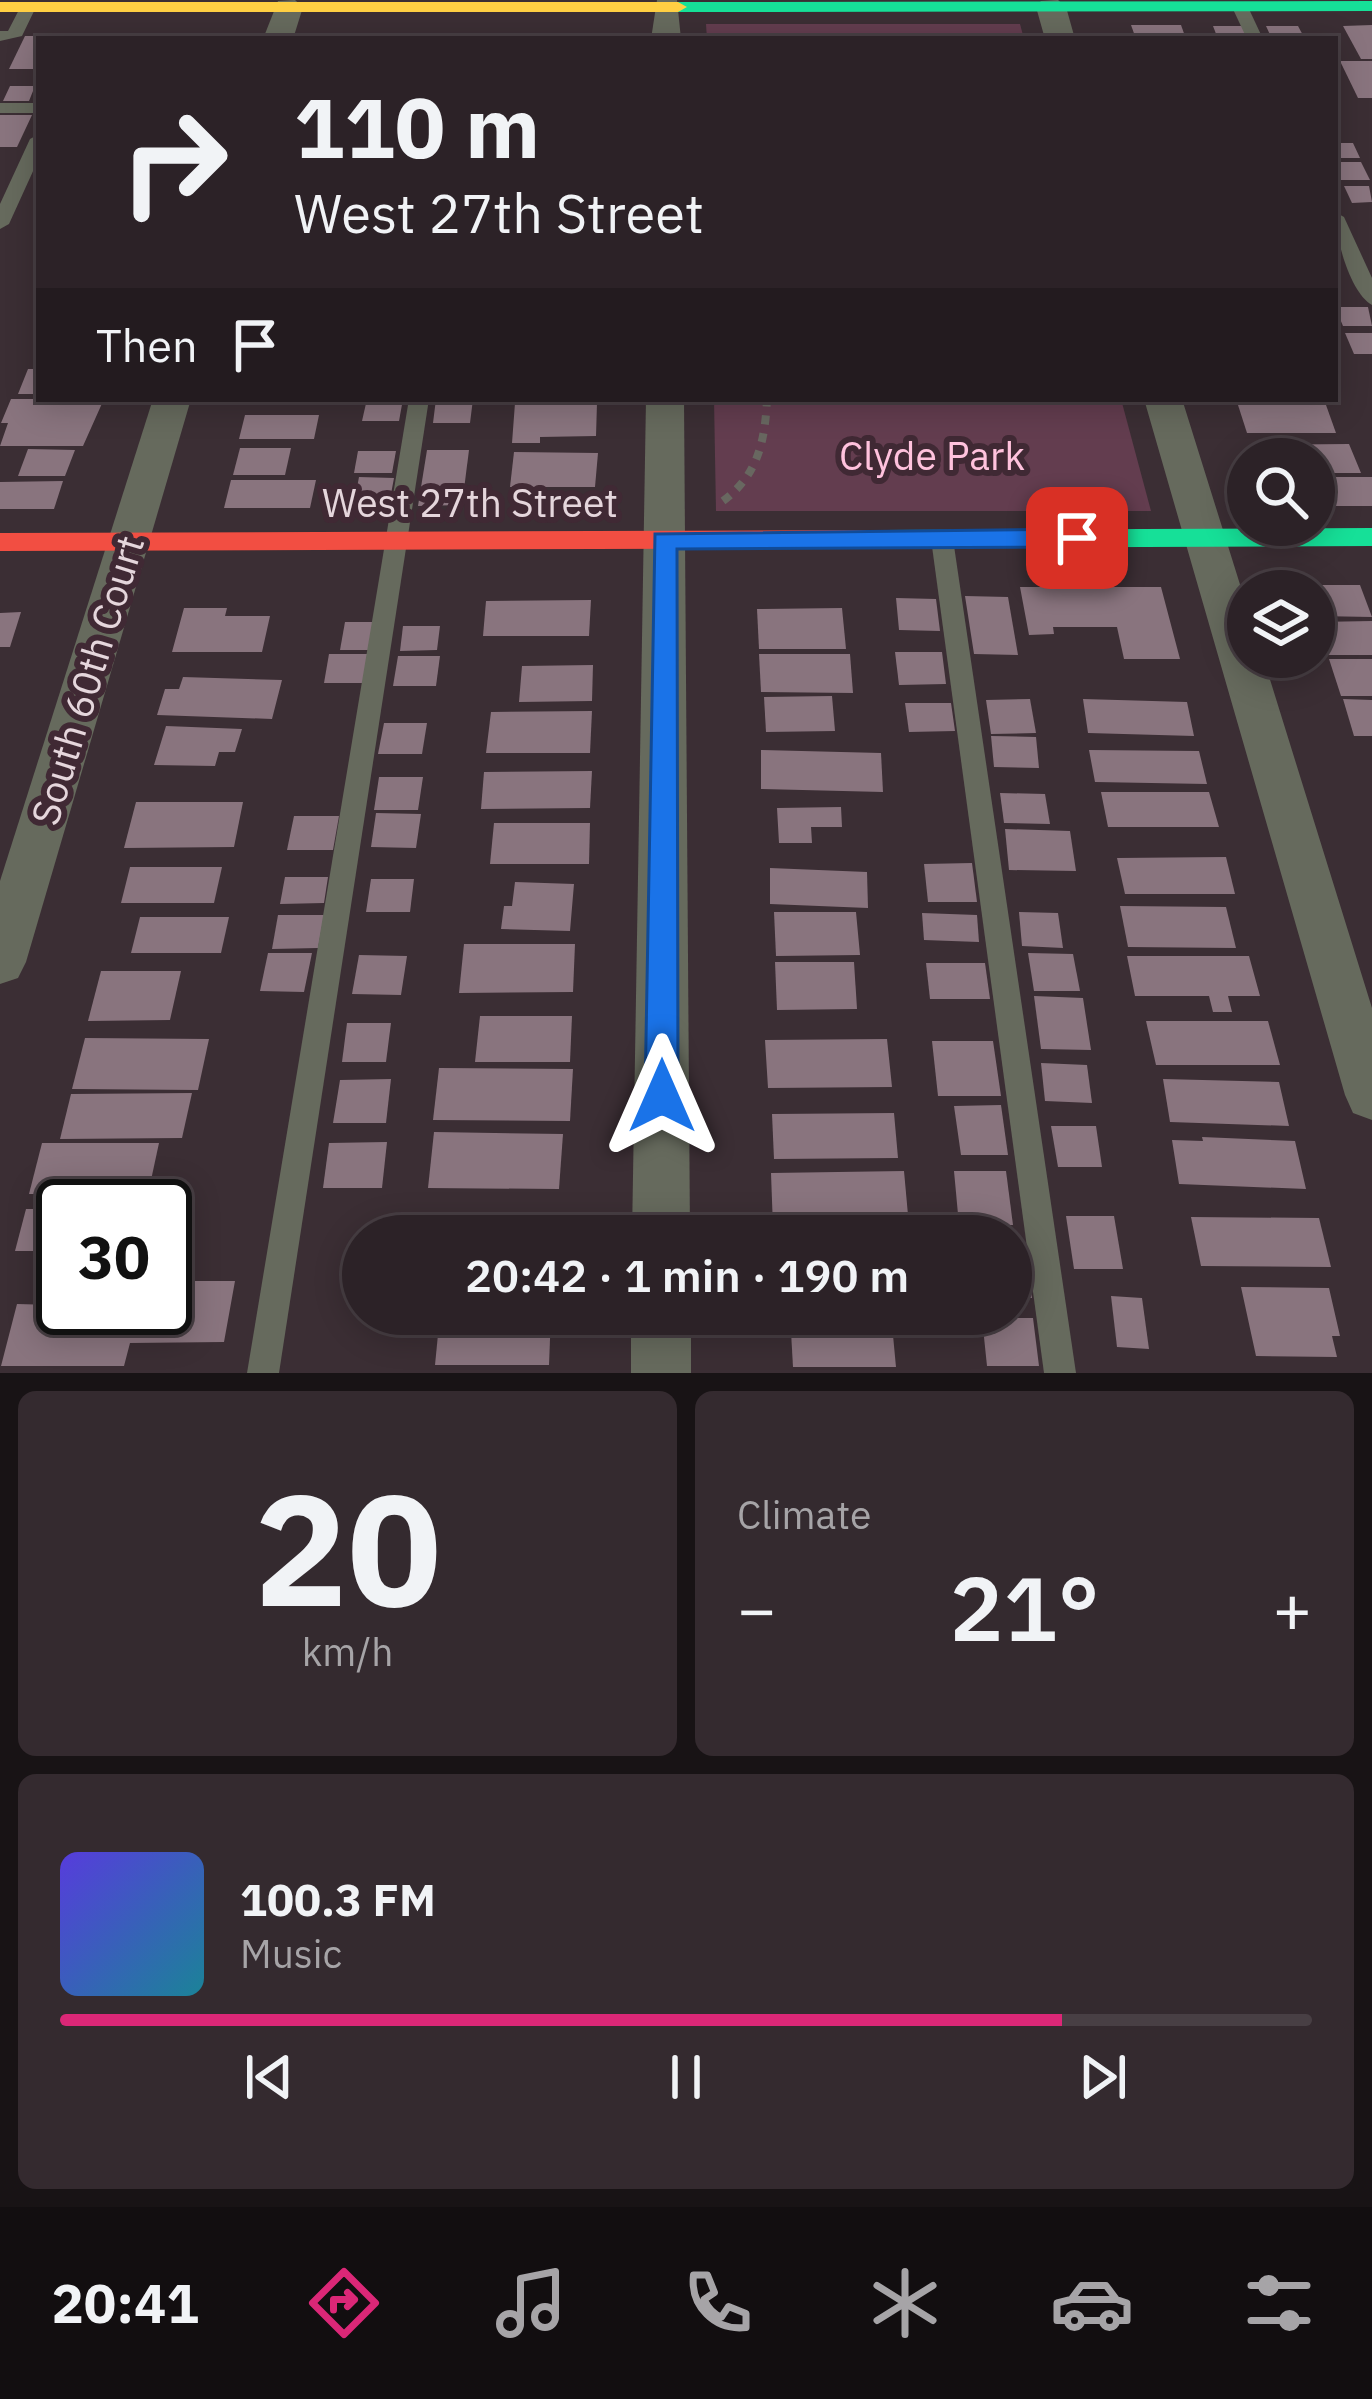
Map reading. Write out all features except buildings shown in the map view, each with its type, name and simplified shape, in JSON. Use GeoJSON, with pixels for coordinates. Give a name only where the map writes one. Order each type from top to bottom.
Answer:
{"type":"FeatureCollection","features":[{"type":"Feature","properties":{"kind":"street"},"geometry":{"type":"LineString","coordinates":[[279,36],[289,3]]}},
{"type":"Feature","properties":{"kind":"street"},"geometry":{"type":"LineString","coordinates":[[1050,3],[1059,36]]}},
{"type":"Feature","properties":{"kind":"street"},"geometry":{"type":"LineString","coordinates":[[14,7],[1366,4]]}},
{"type":"Feature","properties":{"kind":"street"},"geometry":{"type":"LineString","coordinates":[[666,36],[667,7]]}},
{"type":"Feature","properties":{"kind":"street","name":"South 60th Court"},"geometry":{"type":"LineString","coordinates":[[0,962],[171,402]]}},
{"type":"Feature","properties":{"kind":"street"},"geometry":{"type":"LineString","coordinates":[[661,1215],[665,402]]}},
{"type":"Feature","properties":{"kind":"street"},"geometry":{"type":"LineString","coordinates":[[1164,402],[1372,1095]]}},
{"type":"Feature","properties":{"kind":"street","name":"West 27th Street"},"geometry":{"type":"LineString","coordinates":[[0,542],[1372,537]]}},
{"type":"Feature","properties":{"kind":"street"},"geometry":{"type":"LineString","coordinates":[[661,1335],[661,1373]]}},
{"type":"Feature","properties":{"kind":"lane"},"geometry":{"type":"LineString","coordinates":[[0,36],[14,36],[14,7]]}},
{"type":"Feature","properties":{"kind":"lane"},"geometry":{"type":"LineString","coordinates":[[1240,7],[1254,36]]}},
{"type":"Feature","properties":{"kind":"lane"},"geometry":{"type":"LineString","coordinates":[[0,108],[36,108]]}},
{"type":"Feature","properties":{"kind":"lane"},"geometry":{"type":"LineString","coordinates":[[0,224],[36,146]]}},
{"type":"Feature","properties":{"kind":"lane"},"geometry":{"type":"LineString","coordinates":[[1338,224],[1372,299]]}},
{"type":"Feature","properties":{"kind":"lane"},"geometry":{"type":"LineString","coordinates":[[263,1373],[419,402]]}},
{"type":"Feature","properties":{"kind":"lane"},"geometry":{"type":"LineString","coordinates":[[942,539],[1060,1373]]}},
{"type":"Feature","properties":{"kind":"path"},"geometry":{"type":"LineString","coordinates":[[717,505],[742,488],[766,444],[767,402]]}},
{"type":"Feature","properties":{"kind":"green space"},"geometry":{"type":"Polygon","coordinates":[[[706,24],[1020,24],[1023,36],[707,36],[706,24]]]}},
{"type":"Feature","properties":{"kind":"green space","name":"Clyde Park"},"geometry":{"type":"Polygon","coordinates":[[[714,402],[1122,402],[1151,511],[716,511],[714,402]]]}},
{"type":"Feature","properties":{"kind":"traffic: fast"},"geometry":{"type":"LineString","coordinates":[[678,7],[1372,6]]}},
{"type":"Feature","properties":{"kind":"traffic: fast"},"geometry":{"type":"LineString","coordinates":[[883,539],[1372,537]]}},
{"type":"Feature","properties":{"kind":"traffic: slow"},"geometry":{"type":"LineString","coordinates":[[0,7],[678,7]]}},
{"type":"Feature","properties":{"kind":"traffic: jam"},"geometry":{"type":"LineString","coordinates":[[0,542],[883,539]]}},
{"type":"Feature","properties":{"kind":"route"},"geometry":{"type":"LineString","coordinates":[[662,1096],[664,540],[1077,538]]}}]}
